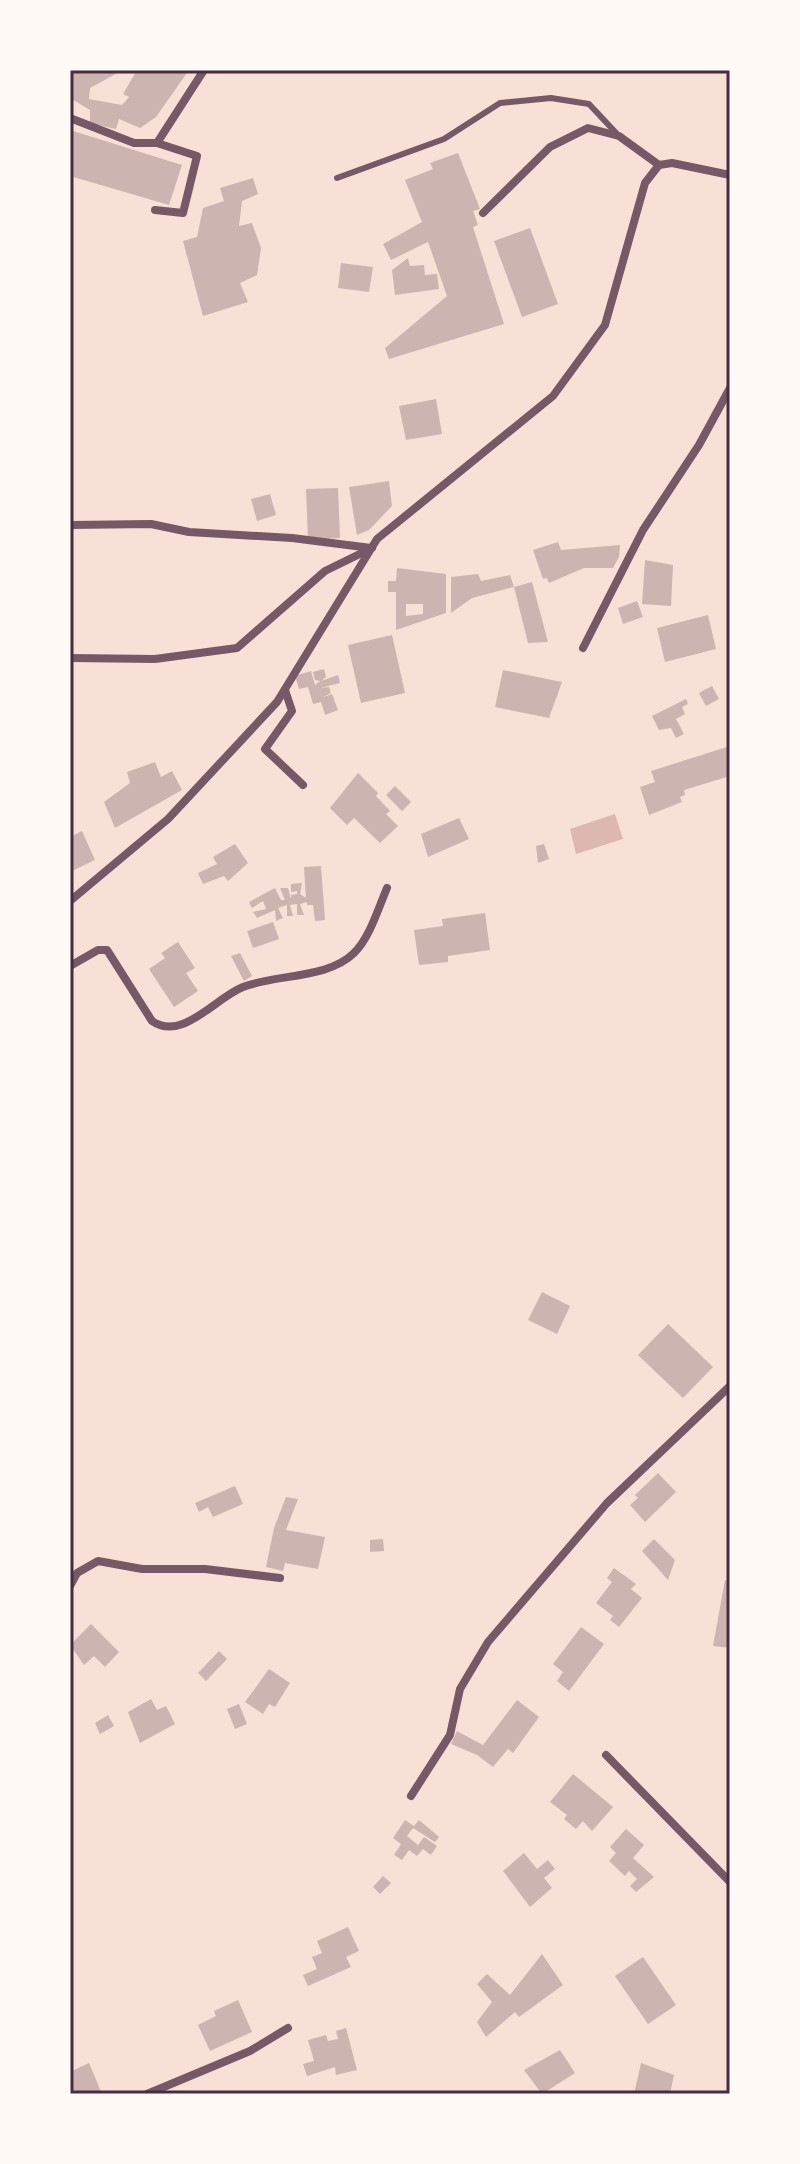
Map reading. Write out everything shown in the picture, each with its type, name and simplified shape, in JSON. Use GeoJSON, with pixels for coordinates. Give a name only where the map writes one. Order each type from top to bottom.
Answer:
{"type":"FeatureCollection","features":[{"type":"Feature","properties":{"kind":"street"},"geometry":{"type":"LineString","coordinates":[[157,143],[204,70]]}},
{"type":"Feature","properties":{"kind":"street"},"geometry":{"type":"LineString","coordinates":[[70,118],[146,145],[157,143],[197,156],[183,213],[155,210]]}},
{"type":"Feature","properties":{"kind":"street"},"geometry":{"type":"LineString","coordinates":[[483,213],[550,147],[588,128],[619,136],[659,165]]}},
{"type":"Feature","properties":{"kind":"street"},"geometry":{"type":"LineString","coordinates":[[70,901],[168,819],[285,690],[377,539],[553,396],[605,325],[645,183],[659,165],[672,163],[730,175]]}},
{"type":"Feature","properties":{"kind":"street"},"geometry":{"type":"LineString","coordinates":[[583,648],[643,530],[699,445],[730,388]]}},
{"type":"Feature","properties":{"kind":"street"},"geometry":{"type":"LineString","coordinates":[[70,525],[151,524],[189,532],[292,538],[372,548]]}},
{"type":"Feature","properties":{"kind":"street"},"geometry":{"type":"LineString","coordinates":[[70,658],[155,659],[237,648],[325,571],[372,548]]}},
{"type":"Feature","properties":{"kind":"street"},"geometry":{"type":"LineString","coordinates":[[285,690],[292,711],[265,749],[303,785]]}},
{"type":"Feature","properties":{"kind":"street"},"geometry":{"type":"LineString","coordinates":[[70,966],[98,950],[112,953],[152,1021],[161,1027],[176,1028],[240,988],[343,961],[362,942],[387,888]]}},
{"type":"Feature","properties":{"kind":"street"},"geometry":{"type":"LineString","coordinates":[[411,1796],[450,1735],[460,1689],[488,1642],[607,1503],[730,1386]]}},
{"type":"Feature","properties":{"kind":"street"},"geometry":{"type":"LineString","coordinates":[[70,1586],[77,1573],[98,1561],[142,1569],[205,1569],[280,1578]]}},
{"type":"Feature","properties":{"kind":"street"},"geometry":{"type":"LineString","coordinates":[[606,1755],[730,1882]]}},
{"type":"Feature","properties":{"kind":"street"},"geometry":{"type":"LineString","coordinates":[[147,2094],[250,2051],[288,2028]]}},
{"type":"Feature","properties":{"kind":"lane"},"geometry":{"type":"LineString","coordinates":[[337,178],[444,139],[500,103],[551,98],[589,104],[619,136]]}},
{"type":"Feature","properties":{"kind":"shaded area"},"geometry":{"type":"Polygon","coordinates":[[[615,814],[623,839],[576,854],[570,829],[615,814]]]}},
{"type":"Feature","properties":{"kind":"building"},"geometry":{"type":"Polygon","coordinates":[[[70,70],[123,70],[90,88],[89,99],[122,105],[129,97],[123,94],[137,70],[189,70],[156,117],[140,128],[119,119],[116,129],[90,123],[90,110],[70,98],[70,70]]]}},
{"type":"Feature","properties":{"kind":"building"},"geometry":{"type":"Polygon","coordinates":[[[70,130],[182,165],[169,205],[70,176],[70,130]]]}},
{"type":"Feature","properties":{"kind":"building"},"geometry":{"type":"Polygon","coordinates":[[[458,153],[480,209],[473,211],[478,225],[473,227],[504,324],[389,359],[385,348],[447,296],[428,242],[391,260],[383,244],[422,222],[405,180],[433,169],[430,163],[458,153]]]}},
{"type":"Feature","properties":{"kind":"building"},"geometry":{"type":"Polygon","coordinates":[[[253,178],[258,194],[242,201],[239,226],[252,223],[261,248],[257,275],[240,283],[248,302],[203,316],[183,241],[197,237],[203,208],[224,201],[220,188],[253,178]]]}},
{"type":"Feature","properties":{"kind":"building"},"geometry":{"type":"Polygon","coordinates":[[[530,228],[558,304],[522,317],[494,241],[530,228]]]}},
{"type":"Feature","properties":{"kind":"building"},"geometry":{"type":"Polygon","coordinates":[[[408,258],[410,266],[424,265],[425,275],[437,274],[439,289],[395,295],[392,270],[408,258]]]}},
{"type":"Feature","properties":{"kind":"building"},"geometry":{"type":"Polygon","coordinates":[[[341,263],[373,267],[369,292],[338,288],[341,263]]]}},
{"type":"Feature","properties":{"kind":"building"},"geometry":{"type":"Polygon","coordinates":[[[436,399],[442,434],[406,440],[399,406],[436,399]]]}},
{"type":"Feature","properties":{"kind":"building"},"geometry":{"type":"Polygon","coordinates":[[[389,481],[392,506],[369,530],[357,535],[349,487],[389,481]]]}},
{"type":"Feature","properties":{"kind":"building"},"geometry":{"type":"Polygon","coordinates":[[[338,488],[340,538],[308,540],[306,489],[338,488]]]}},
{"type":"Feature","properties":{"kind":"building"},"geometry":{"type":"Polygon","coordinates":[[[270,494],[276,515],[257,521],[251,499],[270,494]]]}},
{"type":"Feature","properties":{"kind":"building"},"geometry":{"type":"Polygon","coordinates":[[[558,542],[561,550],[620,545],[619,557],[613,568],[584,568],[549,583],[547,578],[543,579],[533,550],[558,542]]]}},
{"type":"Feature","properties":{"kind":"building"},"geometry":{"type":"Polygon","coordinates":[[[645,560],[673,565],[671,606],[642,604],[645,560]]]}},
{"type":"Feature","properties":{"kind":"building"},"geometry":{"type":"Polygon","coordinates":[[[397,568],[446,574],[446,613],[396,630],[396,592],[388,592],[388,581],[396,581],[397,568]],[[406,604],[406,616],[423,614],[423,604],[406,604]]]}},
{"type":"Feature","properties":{"kind":"building"},"geometry":{"type":"Polygon","coordinates":[[[478,574],[481,581],[510,575],[514,587],[472,598],[451,613],[451,577],[478,574]]]}},
{"type":"Feature","properties":{"kind":"building"},"geometry":{"type":"Polygon","coordinates":[[[532,582],[548,642],[528,643],[514,587],[532,582]]]}},
{"type":"Feature","properties":{"kind":"building"},"geometry":{"type":"Polygon","coordinates":[[[637,601],[643,617],[623,624],[618,608],[637,601]]]}},
{"type":"Feature","properties":{"kind":"building"},"geometry":{"type":"Polygon","coordinates":[[[708,615],[716,649],[665,662],[657,628],[708,615]]]}},
{"type":"Feature","properties":{"kind":"building"},"geometry":{"type":"Polygon","coordinates":[[[392,635],[405,693],[361,703],[348,645],[392,635]]]}},
{"type":"Feature","properties":{"kind":"building"},"geometry":{"type":"Polygon","coordinates":[[[324,669],[326,677],[321,681],[338,675],[340,683],[320,688],[329,687],[331,693],[321,698],[332,694],[338,710],[325,715],[321,702],[313,704],[308,687],[299,689],[295,676],[311,671],[315,685],[320,681],[315,680],[313,672],[324,669]]]}},
{"type":"Feature","properties":{"kind":"building"},"geometry":{"type":"Polygon","coordinates":[[[503,670],[562,682],[549,718],[495,707],[503,670]]]}},
{"type":"Feature","properties":{"kind":"building"},"geometry":{"type":"Polygon","coordinates":[[[712,686],[719,699],[706,706],[699,693],[712,686]]]}},
{"type":"Feature","properties":{"kind":"building"},"geometry":{"type":"Polygon","coordinates":[[[686,699],[688,704],[682,707],[685,714],[676,719],[684,734],[676,738],[671,728],[659,730],[652,716],[686,699]]]}},
{"type":"Feature","properties":{"kind":"building"},"geometry":{"type":"Polygon","coordinates":[[[730,746],[730,776],[684,790],[685,795],[680,797],[682,802],[649,815],[640,787],[655,782],[651,771],[730,746]]]}},
{"type":"Feature","properties":{"kind":"building"},"geometry":{"type":"Polygon","coordinates":[[[155,762],[161,777],[172,771],[182,790],[115,828],[104,802],[130,783],[127,772],[155,762]]]}},
{"type":"Feature","properties":{"kind":"building"},"geometry":{"type":"Polygon","coordinates":[[[358,773],[378,793],[376,796],[390,811],[386,814],[398,826],[380,843],[354,818],[347,825],[330,808],[358,773]]]}},
{"type":"Feature","properties":{"kind":"building"},"geometry":{"type":"Polygon","coordinates":[[[395,786],[411,802],[402,811],[386,795],[395,786]]]}},
{"type":"Feature","properties":{"kind":"building"},"geometry":{"type":"Polygon","coordinates":[[[459,818],[469,839],[428,857],[421,834],[459,818]]]}},
{"type":"Feature","properties":{"kind":"building"},"geometry":{"type":"Polygon","coordinates":[[[82,831],[95,860],[70,872],[70,837],[82,831]]]}},
{"type":"Feature","properties":{"kind":"building"},"geometry":{"type":"Polygon","coordinates":[[[235,844],[248,863],[228,881],[224,876],[203,884],[198,873],[217,864],[213,857],[235,844]]]}},
{"type":"Feature","properties":{"kind":"building"},"geometry":{"type":"Polygon","coordinates":[[[544,844],[549,859],[538,863],[536,846],[544,844]]]}},
{"type":"Feature","properties":{"kind":"building"},"geometry":{"type":"Polygon","coordinates":[[[321,866],[325,920],[315,921],[313,905],[307,905],[307,902],[300,904],[304,915],[297,915],[297,904],[290,905],[293,916],[287,916],[287,905],[278,908],[283,918],[276,921],[275,910],[257,918],[253,912],[266,909],[263,901],[252,908],[249,902],[275,888],[281,900],[285,900],[280,888],[288,888],[291,899],[297,891],[291,892],[291,884],[302,883],[300,894],[306,898],[304,867],[321,866]]]}},
{"type":"Feature","properties":{"kind":"building"},"geometry":{"type":"Polygon","coordinates":[[[485,913],[490,950],[448,956],[448,962],[419,965],[414,930],[443,926],[442,919],[485,913]]]}},
{"type":"Feature","properties":{"kind":"building"},"geometry":{"type":"Polygon","coordinates":[[[273,922],[279,939],[253,948],[247,931],[273,922]]]}},
{"type":"Feature","properties":{"kind":"building"},"geometry":{"type":"Polygon","coordinates":[[[178,942],[195,968],[186,973],[198,991],[174,1007],[149,969],[165,958],[161,953],[178,942]]]}},
{"type":"Feature","properties":{"kind":"building"},"geometry":{"type":"Polygon","coordinates":[[[240,953],[252,976],[244,981],[231,956],[240,953]]]}},
{"type":"Feature","properties":{"kind":"building"},"geometry":{"type":"Polygon","coordinates":[[[542,1292],[570,1306],[557,1334],[528,1320],[542,1292]]]}},
{"type":"Feature","properties":{"kind":"building"},"geometry":{"type":"Polygon","coordinates":[[[668,1324],[713,1367],[683,1398],[638,1355],[668,1324]]]}},
{"type":"Feature","properties":{"kind":"building"},"geometry":{"type":"Polygon","coordinates":[[[658,1473],[676,1492],[645,1522],[630,1505],[638,1498],[635,1495],[658,1473]]]}},
{"type":"Feature","properties":{"kind":"building"},"geometry":{"type":"Polygon","coordinates":[[[235,1486],[243,1504],[213,1517],[208,1507],[199,1512],[195,1503],[235,1486]]]}},
{"type":"Feature","properties":{"kind":"building"},"geometry":{"type":"Polygon","coordinates":[[[286,1497],[298,1499],[286,1530],[325,1537],[318,1569],[285,1563],[283,1571],[266,1567],[274,1528],[286,1497]]]}},
{"type":"Feature","properties":{"kind":"building"},"geometry":{"type":"Polygon","coordinates":[[[383,1539],[384,1551],[370,1552],[370,1540],[383,1539]]]}},
{"type":"Feature","properties":{"kind":"building"},"geometry":{"type":"Polygon","coordinates":[[[654,1539],[675,1560],[668,1580],[642,1551],[654,1539]]]}},
{"type":"Feature","properties":{"kind":"building"},"geometry":{"type":"Polygon","coordinates":[[[614,1568],[636,1584],[631,1589],[642,1598],[619,1627],[610,1620],[613,1616],[596,1603],[612,1582],[607,1578],[614,1568]]]}},
{"type":"Feature","properties":{"kind":"building"},"geometry":{"type":"Polygon","coordinates":[[[725,1580],[730,1581],[730,1648],[713,1646],[725,1580]]]}},
{"type":"Feature","properties":{"kind":"building"},"geometry":{"type":"Polygon","coordinates":[[[91,1624],[119,1652],[105,1667],[94,1656],[84,1665],[70,1645],[91,1624]]]}},
{"type":"Feature","properties":{"kind":"building"},"geometry":{"type":"Polygon","coordinates":[[[581,1627],[604,1644],[569,1691],[557,1681],[563,1672],[553,1664],[581,1627]]]}},
{"type":"Feature","properties":{"kind":"building"},"geometry":{"type":"Polygon","coordinates":[[[219,1651],[227,1659],[206,1681],[198,1673],[219,1651]]]}},
{"type":"Feature","properties":{"kind":"building"},"geometry":{"type":"Polygon","coordinates":[[[269,1669],[290,1683],[275,1707],[269,1704],[263,1714],[245,1702],[269,1669]]]}},
{"type":"Feature","properties":{"kind":"building"},"geometry":{"type":"Polygon","coordinates":[[[151,1699],[157,1710],[166,1706],[175,1724],[140,1743],[128,1712],[151,1699]]]}},
{"type":"Feature","properties":{"kind":"building"},"geometry":{"type":"Polygon","coordinates":[[[517,1700],[539,1717],[513,1753],[508,1749],[493,1767],[477,1755],[451,1744],[457,1731],[483,1745],[517,1700]]]}},
{"type":"Feature","properties":{"kind":"building"},"geometry":{"type":"Polygon","coordinates":[[[239,1704],[247,1724],[235,1729],[227,1709],[239,1704]]]}},
{"type":"Feature","properties":{"kind":"building"},"geometry":{"type":"Polygon","coordinates":[[[108,1715],[114,1726],[100,1734],[95,1723],[108,1715]]]}},
{"type":"Feature","properties":{"kind":"building"},"geometry":{"type":"Polygon","coordinates":[[[573,1774],[613,1807],[592,1831],[583,1821],[576,1829],[564,1819],[567,1815],[550,1802],[573,1774]]]}},
{"type":"Feature","properties":{"kind":"building"},"geometry":{"type":"Polygon","coordinates":[[[405,1820],[414,1826],[419,1820],[439,1837],[435,1842],[413,1828],[407,1836],[418,1845],[424,1837],[437,1846],[431,1855],[423,1849],[417,1856],[409,1850],[402,1860],[394,1855],[401,1844],[393,1838],[405,1820]]]}},
{"type":"Feature","properties":{"kind":"building"},"geometry":{"type":"Polygon","coordinates":[[[626,1829],[644,1845],[633,1858],[654,1877],[636,1892],[630,1886],[637,1879],[629,1871],[625,1876],[609,1861],[616,1853],[610,1847],[626,1829]]]}},
{"type":"Feature","properties":{"kind":"building"},"geometry":{"type":"Polygon","coordinates":[[[524,1853],[537,1869],[548,1860],[555,1869],[544,1878],[552,1888],[530,1907],[503,1871],[524,1853]]]}},
{"type":"Feature","properties":{"kind":"building"},"geometry":{"type":"Polygon","coordinates":[[[383,1876],[391,1883],[380,1894],[373,1887],[383,1876]]]}},
{"type":"Feature","properties":{"kind":"building"},"geometry":{"type":"Polygon","coordinates":[[[348,1927],[359,1951],[346,1957],[351,1967],[308,1986],[303,1975],[317,1969],[312,1957],[322,1953],[317,1941],[348,1927]]]}},
{"type":"Feature","properties":{"kind":"building"},"geometry":{"type":"Polygon","coordinates":[[[542,1954],[563,1985],[519,2017],[515,2012],[486,2037],[477,2022],[492,2002],[477,1984],[487,1974],[510,1995],[542,1954]]]}},
{"type":"Feature","properties":{"kind":"building"},"geometry":{"type":"Polygon","coordinates":[[[643,1957],[676,2005],[648,2024],[615,1976],[643,1957]]]}},
{"type":"Feature","properties":{"kind":"building"},"geometry":{"type":"Polygon","coordinates":[[[238,2000],[252,2032],[210,2051],[198,2025],[216,2016],[214,2011],[238,2000]]]}},
{"type":"Feature","properties":{"kind":"building"},"geometry":{"type":"Polygon","coordinates":[[[346,2028],[357,2070],[336,2075],[335,2067],[307,2076],[303,2064],[314,2061],[308,2040],[326,2035],[328,2041],[338,2039],[336,2031],[346,2028]]]}},
{"type":"Feature","properties":{"kind":"building"},"geometry":{"type":"Polygon","coordinates":[[[560,2050],[575,2073],[542,2094],[524,2070],[560,2050]]]}},
{"type":"Feature","properties":{"kind":"building"},"geometry":{"type":"Polygon","coordinates":[[[89,2063],[102,2094],[70,2094],[70,2072],[89,2063]]]}},
{"type":"Feature","properties":{"kind":"building"},"geometry":{"type":"Polygon","coordinates":[[[641,2063],[674,2075],[670,2094],[634,2094],[641,2063]]]}}]}
